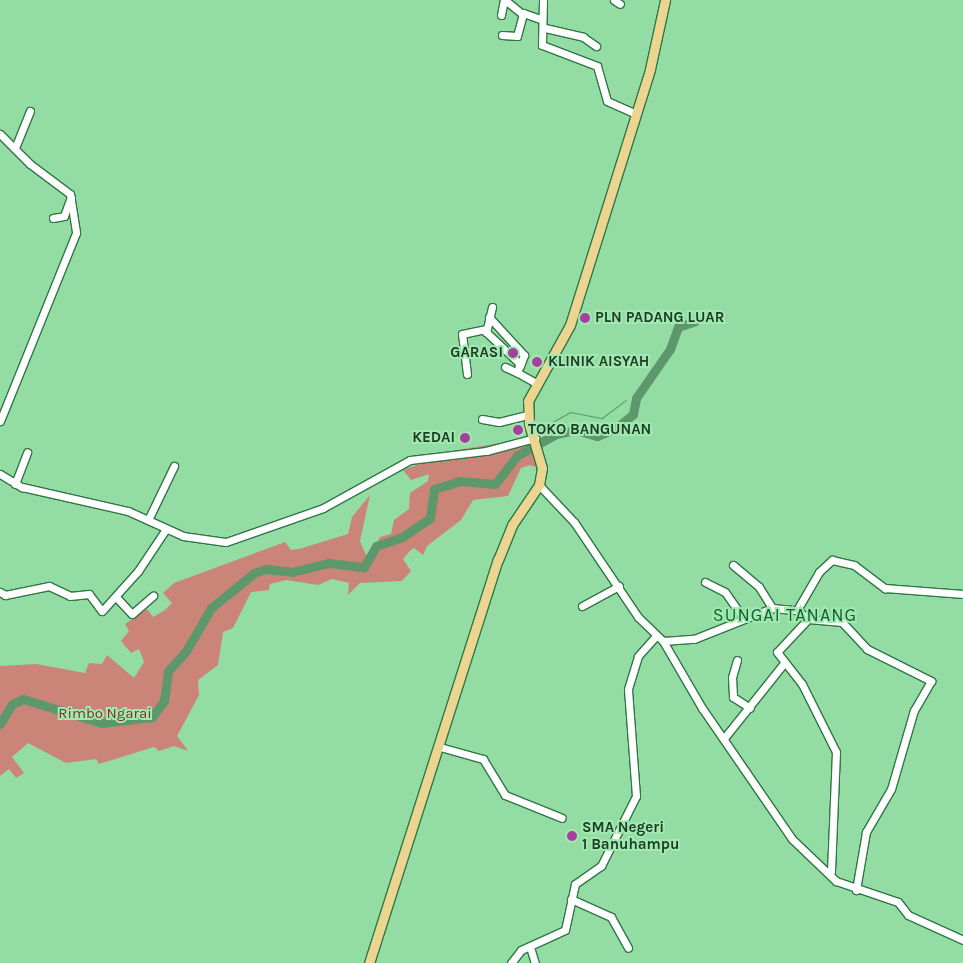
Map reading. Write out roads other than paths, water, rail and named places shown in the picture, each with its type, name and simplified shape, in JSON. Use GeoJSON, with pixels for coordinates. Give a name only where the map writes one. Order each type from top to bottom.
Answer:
{"type":"FeatureCollection","features":[{"type":"Feature","properties":{"kind":"main road"},"geometry":{"type":"LineString","coordinates":[[369,963],[506,537],[539,485],[541,464],[528,415],[536,383],[570,324],[636,114],[665,0]]}},
{"type":"Feature","properties":{"kind":"street"},"geometry":{"type":"LineString","coordinates":[[500,15],[504,0],[522,14],[540,19]]}},
{"type":"Feature","properties":{"kind":"street"},"geometry":{"type":"LineString","coordinates":[[543,0],[540,19],[545,28],[542,45],[597,66],[607,101],[636,114]]}},
{"type":"Feature","properties":{"kind":"street"},"geometry":{"type":"LineString","coordinates":[[502,35],[517,36],[522,14]]}},
{"type":"Feature","properties":{"kind":"street"},"geometry":{"type":"LineString","coordinates":[[545,28],[570,32],[596,46]]}},
{"type":"Feature","properties":{"kind":"street"},"geometry":{"type":"LineString","coordinates":[[15,148],[30,111]]}},
{"type":"Feature","properties":{"kind":"street"},"geometry":{"type":"LineString","coordinates":[[0,134],[72,197],[76,233],[0,421]]}},
{"type":"Feature","properties":{"kind":"street"},"geometry":{"type":"LineString","coordinates":[[53,218],[64,216],[72,197]]}},
{"type":"Feature","properties":{"kind":"street"},"geometry":{"type":"LineString","coordinates":[[486,329],[492,307]]}},
{"type":"Feature","properties":{"kind":"street"},"geometry":{"type":"LineString","coordinates":[[489,317],[524,355],[519,369]]}},
{"type":"Feature","properties":{"kind":"street"},"geometry":{"type":"LineString","coordinates":[[486,329],[519,369],[536,383]]}},
{"type":"Feature","properties":{"kind":"street"},"geometry":{"type":"LineString","coordinates":[[467,374],[462,334],[486,329]]}},
{"type":"Feature","properties":{"kind":"street"},"geometry":{"type":"LineString","coordinates":[[505,367],[519,369]]}},
{"type":"Feature","properties":{"kind":"street"},"geometry":{"type":"LineString","coordinates":[[482,419],[499,422],[528,415]]}},
{"type":"Feature","properties":{"kind":"street"},"geometry":{"type":"LineString","coordinates":[[0,474],[15,484],[128,511],[166,529],[199,540],[226,542],[323,508],[410,460],[486,451],[535,438]]}},
{"type":"Feature","properties":{"kind":"street"},"geometry":{"type":"LineString","coordinates":[[15,484],[27,452]]}},
{"type":"Feature","properties":{"kind":"street"},"geometry":{"type":"LineString","coordinates":[[148,520],[174,466]]}},
{"type":"Feature","properties":{"kind":"street"},"geometry":{"type":"LineString","coordinates":[[539,485],[574,522],[656,636],[663,641],[792,839],[831,872],[836,881],[856,890],[898,902],[908,915],[963,940]]}},
{"type":"Feature","properties":{"kind":"street"},"geometry":{"type":"LineString","coordinates":[[0,592],[5,595],[49,586],[70,596],[89,594],[101,612],[116,597],[166,529]]}},
{"type":"Feature","properties":{"kind":"street"},"geometry":{"type":"LineString","coordinates":[[797,610],[826,564],[842,558],[885,588],[963,594]]}},
{"type":"Feature","properties":{"kind":"street"},"geometry":{"type":"LineString","coordinates":[[733,565],[759,587],[772,608]]}},
{"type":"Feature","properties":{"kind":"street"},"geometry":{"type":"LineString","coordinates":[[705,582],[725,592],[742,616]]}},
{"type":"Feature","properties":{"kind":"street"},"geometry":{"type":"LineString","coordinates":[[582,606],[619,586]]}},
{"type":"Feature","properties":{"kind":"street"},"geometry":{"type":"LineString","coordinates":[[116,597],[132,614],[152,596]]}},
{"type":"Feature","properties":{"kind":"street"},"geometry":{"type":"LineString","coordinates":[[663,641],[694,638],[742,616],[772,608],[797,610],[808,619],[842,622],[867,649],[931,682],[914,710],[891,789],[866,832],[856,890]]}},
{"type":"Feature","properties":{"kind":"street"},"geometry":{"type":"LineString","coordinates":[[808,619],[778,650],[784,663],[802,684],[836,752],[831,872]]}},
{"type":"Feature","properties":{"kind":"street"},"geometry":{"type":"LineString","coordinates":[[511,963],[517,953],[565,930],[577,880],[601,866],[636,796],[628,689],[638,656],[656,636]]}},
{"type":"Feature","properties":{"kind":"street"},"geometry":{"type":"LineString","coordinates":[[737,660],[732,677],[733,697],[750,708]]}},
{"type":"Feature","properties":{"kind":"street"},"geometry":{"type":"LineString","coordinates":[[725,737],[784,663]]}},
{"type":"Feature","properties":{"kind":"street"},"geometry":{"type":"LineString","coordinates":[[440,747],[483,759],[505,796],[562,818]]}},
{"type":"Feature","properties":{"kind":"street"},"geometry":{"type":"LineString","coordinates":[[571,899],[611,917],[628,948]]}},
{"type":"Feature","properties":{"kind":"street"},"geometry":{"type":"LineString","coordinates":[[530,948],[535,963]]}},
{"type":"Feature","properties":{"kind":"waterway"},"geometry":{"type":"LineString","coordinates":[[0,724],[12,704],[23,699],[102,723],[152,717],[164,701],[168,671],[186,651],[211,608],[254,573],[265,569],[292,572],[329,563],[364,567],[376,546],[402,537],[430,518],[434,489],[460,481],[495,484],[518,455],[556,434],[576,430],[597,436],[616,428],[633,414],[636,398],[670,349],[678,327],[695,321]]}},
{"type":"Feature","properties":{"kind":"waterway"},"geometry":{"type":"LineString","coordinates":[[538,430],[570,412],[602,418],[626,400]]}},
{"type":"Feature","properties":{"kind":"place","name":"PLN PADANG LUAR"},"geometry":{"type":"Point","coordinates":[585,318]}},
{"type":"Feature","properties":{"kind":"place","name":"GARASI"},"geometry":{"type":"Point","coordinates":[513,353]}},
{"type":"Feature","properties":{"kind":"place","name":"KLINIK AISYAH"},"geometry":{"type":"Point","coordinates":[537,362]}},
{"type":"Feature","properties":{"kind":"place","name":"TOKO BANGUNAN"},"geometry":{"type":"Point","coordinates":[518,430]}},
{"type":"Feature","properties":{"kind":"place","name":"KEDAI"},"geometry":{"type":"Point","coordinates":[465,438]}},
{"type":"Feature","properties":{"kind":"place","name":"SMA Negeri 1 Banuhampu"},"geometry":{"type":"Point","coordinates":[572,836]}},
{"type":"Feature","properties":{"kind":"district","name":"SUNGAI TANANG"},"geometry":{"type":"Point","coordinates":[785,615]}},
{"type":"Feature","properties":{"kind":"park label","name":"Rimbo Ngarai"},"geometry":{"type":"Point","coordinates":[105,714]}}]}
